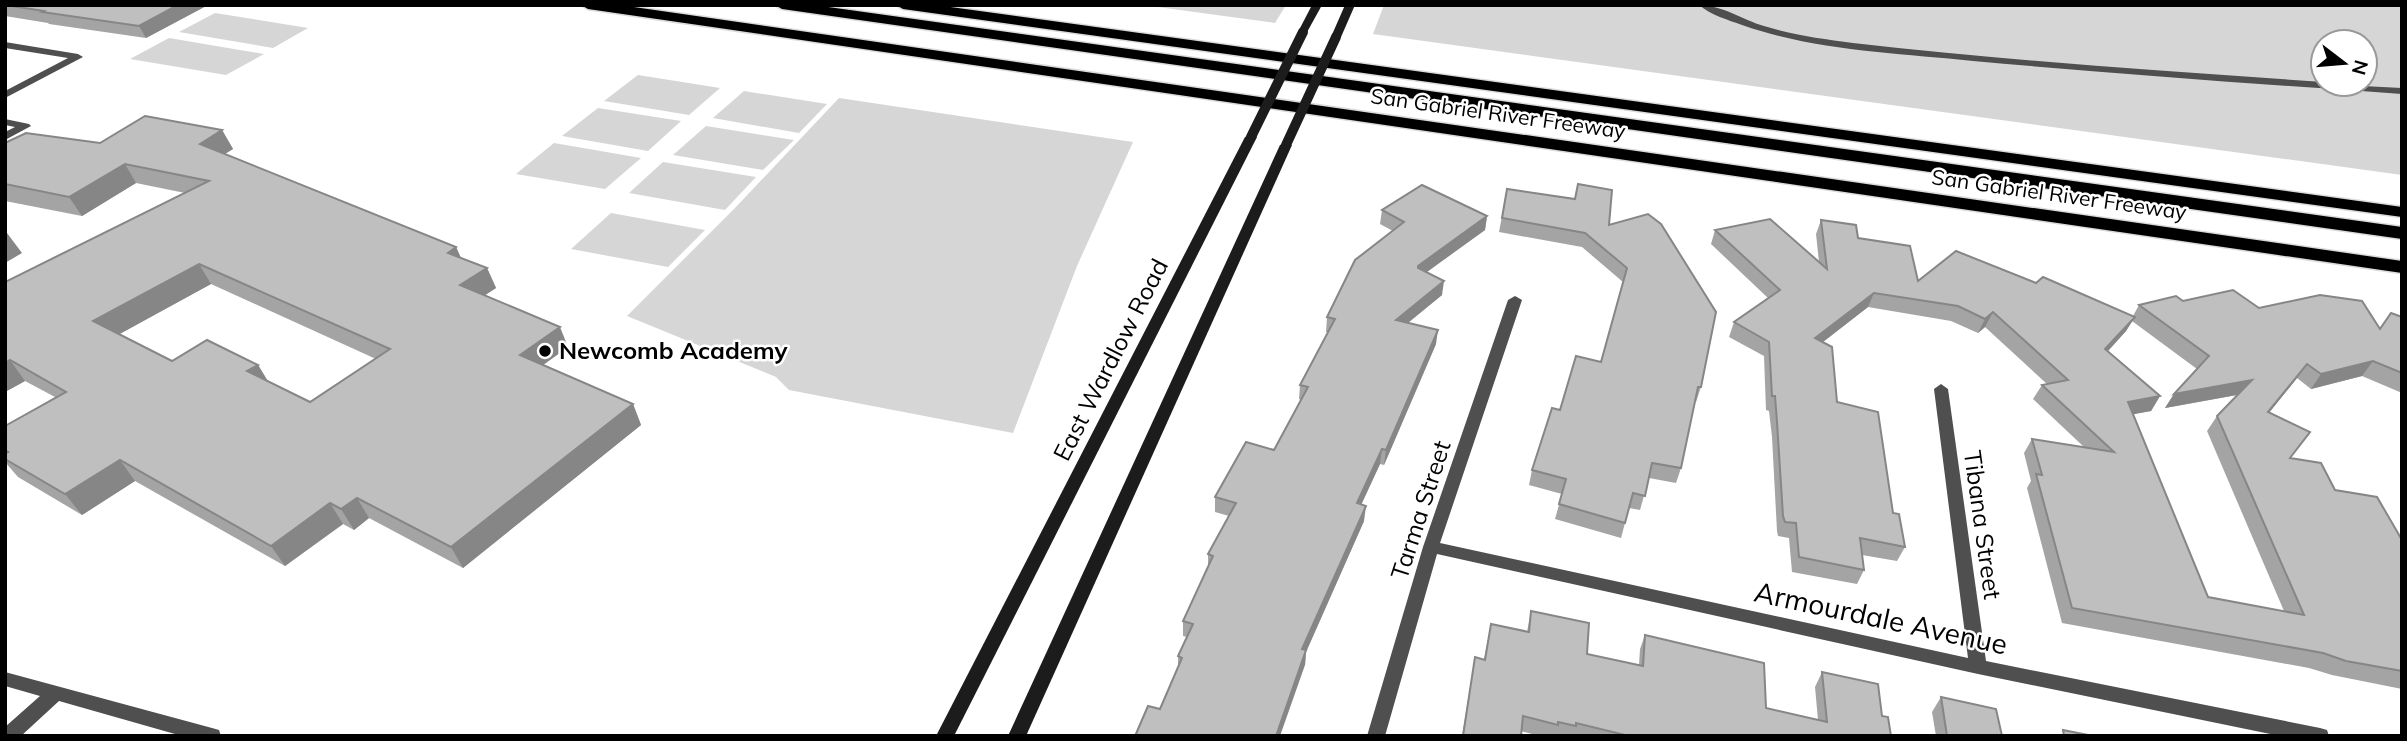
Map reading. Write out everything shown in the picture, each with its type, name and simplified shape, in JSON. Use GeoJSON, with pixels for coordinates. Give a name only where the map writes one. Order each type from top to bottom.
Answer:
{"type":"FeatureCollection","features":[{"type":"Feature","properties":{"kind":"highway","name":"San Gabriel River Freeway"},"geometry":{"type":"LineString","coordinates":[[588,5],[2402,267]]}},
{"type":"Feature","properties":{"kind":"highway"},"geometry":{"type":"LineString","coordinates":[[782,5],[2402,233]]}},
{"type":"Feature","properties":{"kind":"highway","name":"San Gabriel River Freeway"},"geometry":{"type":"LineString","coordinates":[[903,5],[2402,212]]}},
{"type":"Feature","properties":{"kind":"main road","name":"East Wardlow Road"},"geometry":{"type":"LineString","coordinates":[[946,736],[1317,5]]}},
{"type":"Feature","properties":{"kind":"main road"},"geometry":{"type":"LineString","coordinates":[[1017,736],[1350,5]]}},
{"type":"Feature","properties":{"kind":"street"},"geometry":{"type":"LineString","coordinates":[[1704,5],[1721,15],[1753,26],[1847,44],[2042,64],[2402,90]]}},
{"type":"Feature","properties":{"kind":"street"},"geometry":{"type":"LineString","coordinates":[[5,45],[78,57],[5,95]]}},
{"type":"Feature","properties":{"kind":"street"},"geometry":{"type":"LineString","coordinates":[[5,122],[26,126],[5,137]]}},
{"type":"Feature","properties":{"kind":"street","name":"Tarma Street"},"geometry":{"type":"LineString","coordinates":[[1376,736],[1431,547],[1515,300]]}},
{"type":"Feature","properties":{"kind":"street","name":"Tibana Street"},"geometry":{"type":"LineString","coordinates":[[1941,388],[1978,667]]}},
{"type":"Feature","properties":{"kind":"street","name":"Armourdale Avenue"},"geometry":{"type":"LineString","coordinates":[[1431,547],[1978,667],[2320,736]]}},
{"type":"Feature","properties":{"kind":"street"},"geometry":{"type":"LineString","coordinates":[[5,679],[212,736]]}},
{"type":"Feature","properties":{"kind":"street"},"geometry":{"type":"LineString","coordinates":[[8,736],[55,694]]}},
{"type":"Feature","properties":{"kind":"shaded area"},"geometry":{"type":"Polygon","coordinates":[[[1143,5],[1286,5],[1275,23],[1143,5]]]}},
{"type":"Feature","properties":{"kind":"shaded area"},"geometry":{"type":"Polygon","coordinates":[[[1384,5],[2402,5],[2402,175],[1373,34],[1384,5]]]}},
{"type":"Feature","properties":{"kind":"shaded area"},"geometry":{"type":"Polygon","coordinates":[[[215,13],[308,28],[273,48],[179,32],[215,13]]]}},
{"type":"Feature","properties":{"kind":"shaded area"},"geometry":{"type":"Polygon","coordinates":[[[169,38],[264,54],[226,75],[130,59],[169,38]]]}},
{"type":"Feature","properties":{"kind":"shaded area"},"geometry":{"type":"Polygon","coordinates":[[[638,75],[720,88],[689,115],[604,101],[638,75]]]}},
{"type":"Feature","properties":{"kind":"shaded area"},"geometry":{"type":"Polygon","coordinates":[[[744,91],[827,104],[799,133],[713,118],[744,91]]]}},
{"type":"Feature","properties":{"kind":"shaded area"},"geometry":{"type":"Polygon","coordinates":[[[839,98],[1133,142],[1077,266],[1013,433],[789,390],[776,377],[627,316],[734,209],[839,98]]]}},
{"type":"Feature","properties":{"kind":"shaded area"},"geometry":{"type":"Polygon","coordinates":[[[598,108],[681,121],[648,151],[562,136],[598,108]]]}},
{"type":"Feature","properties":{"kind":"shaded area"},"geometry":{"type":"Polygon","coordinates":[[[706,126],[794,140],[763,170],[673,155],[706,126]]]}},
{"type":"Feature","properties":{"kind":"shaded area"},"geometry":{"type":"Polygon","coordinates":[[[554,143],[641,158],[605,189],[516,174],[554,143]]]}},
{"type":"Feature","properties":{"kind":"shaded area"},"geometry":{"type":"Polygon","coordinates":[[[663,162],[756,177],[725,210],[629,193],[663,162]]]}},
{"type":"Feature","properties":{"kind":"shaded area"},"geometry":{"type":"Polygon","coordinates":[[[611,213],[705,230],[668,267],[571,249],[611,213]]]}},
{"type":"Feature","properties":{"kind":"building"},"geometry":{"type":"Polygon","coordinates":[[[5,5],[178,5],[139,26],[5,5]]]}},
{"type":"Feature","properties":{"kind":"building"},"geometry":{"type":"Polygon","coordinates":[[[145,116],[222,130],[200,144],[456,247],[448,253],[487,268],[460,285],[560,327],[520,355],[633,404],[451,547],[357,498],[341,509],[330,503],[271,546],[120,460],[65,494],[5,459],[5,453],[8,452],[5,450],[5,426],[66,392],[10,360],[5,363],[5,282],[209,181],[125,164],[69,197],[5,184],[5,143],[26,133],[100,143],[145,116]],[[199,264],[93,321],[172,361],[207,340],[258,365],[247,371],[310,402],[390,349],[199,264]]]}},
{"type":"Feature","properties":{"kind":"building"},"geometry":{"type":"Polygon","coordinates":[[[1578,184],[1612,190],[1609,225],[1648,214],[1661,224],[1716,312],[1681,468],[1652,463],[1645,496],[1633,493],[1625,523],[1559,504],[1566,479],[1532,470],[1552,408],[1560,410],[1576,356],[1601,362],[1627,268],[1585,233],[1502,218],[1507,189],[1575,199],[1578,184]]]}},
{"type":"Feature","properties":{"kind":"building"},"geometry":{"type":"Polygon","coordinates":[[[1422,185],[1487,216],[1418,266],[1444,281],[1396,320],[1438,330],[1386,450],[1382,449],[1357,503],[1366,506],[1302,649],[1306,650],[1276,736],[1135,736],[1148,706],[1160,709],[1182,658],[1178,656],[1193,624],[1183,621],[1213,556],[1208,554],[1236,503],[1215,497],[1246,442],[1274,450],[1308,387],[1300,385],[1335,319],[1327,317],[1355,260],[1404,222],[1382,210],[1422,185]]]}},
{"type":"Feature","properties":{"kind":"building"},"geometry":{"type":"Polygon","coordinates":[[[1770,219],[1827,269],[1821,220],[1856,225],[1858,238],[1910,246],[1918,281],[1956,251],[2036,283],[2043,277],[2135,317],[2105,349],[2160,396],[2128,402],[2208,597],[2304,615],[2217,416],[2252,380],[2174,394],[2209,356],[2139,305],[2176,296],[2183,301],[2233,290],[2259,308],[2320,295],[2362,301],[2380,329],[2391,313],[2402,317],[2402,373],[2373,361],[2321,374],[2307,364],[2268,412],[2310,432],[2290,458],[2321,463],[2335,490],[2377,497],[2402,540],[2402,671],[2346,661],[2323,653],[2072,608],[2036,474],[2042,475],[2032,439],[2114,452],[2042,385],[2068,380],[1993,312],[1985,319],[1958,306],[1874,293],[1815,338],[1832,347],[1837,402],[1878,412],[1893,513],[1899,514],[1905,547],[1860,538],[1864,570],[1799,557],[1796,523],[1785,522],[1783,516],[1769,342],[1734,322],[1780,290],[1715,230],[1770,219]]]}},
{"type":"Feature","properties":{"kind":"building"},"geometry":{"type":"Polygon","coordinates":[[[1531,611],[1589,623],[1587,654],[1643,666],[1645,635],[1764,663],[1766,708],[1827,722],[1822,672],[1878,684],[1882,716],[1888,717],[1891,736],[1629,736],[1576,723],[1576,726],[1558,722],[1558,725],[1523,716],[1521,736],[1463,736],[1475,657],[1485,660],[1491,624],[1529,632],[1531,611]]]}},
{"type":"Feature","properties":{"kind":"building"},"geometry":{"type":"Polygon","coordinates":[[[1941,697],[1996,709],[2002,736],[1947,736],[1941,697]]]}},
{"type":"Feature","properties":{"kind":"building"},"geometry":{"type":"Polygon","coordinates":[[[2063,730],[2093,736],[2064,736],[2063,730]]]}},
{"type":"Feature","properties":{"kind":"place","name":"Newcomb Academy"},"geometry":{"type":"Point","coordinates":[545,351]}}]}
